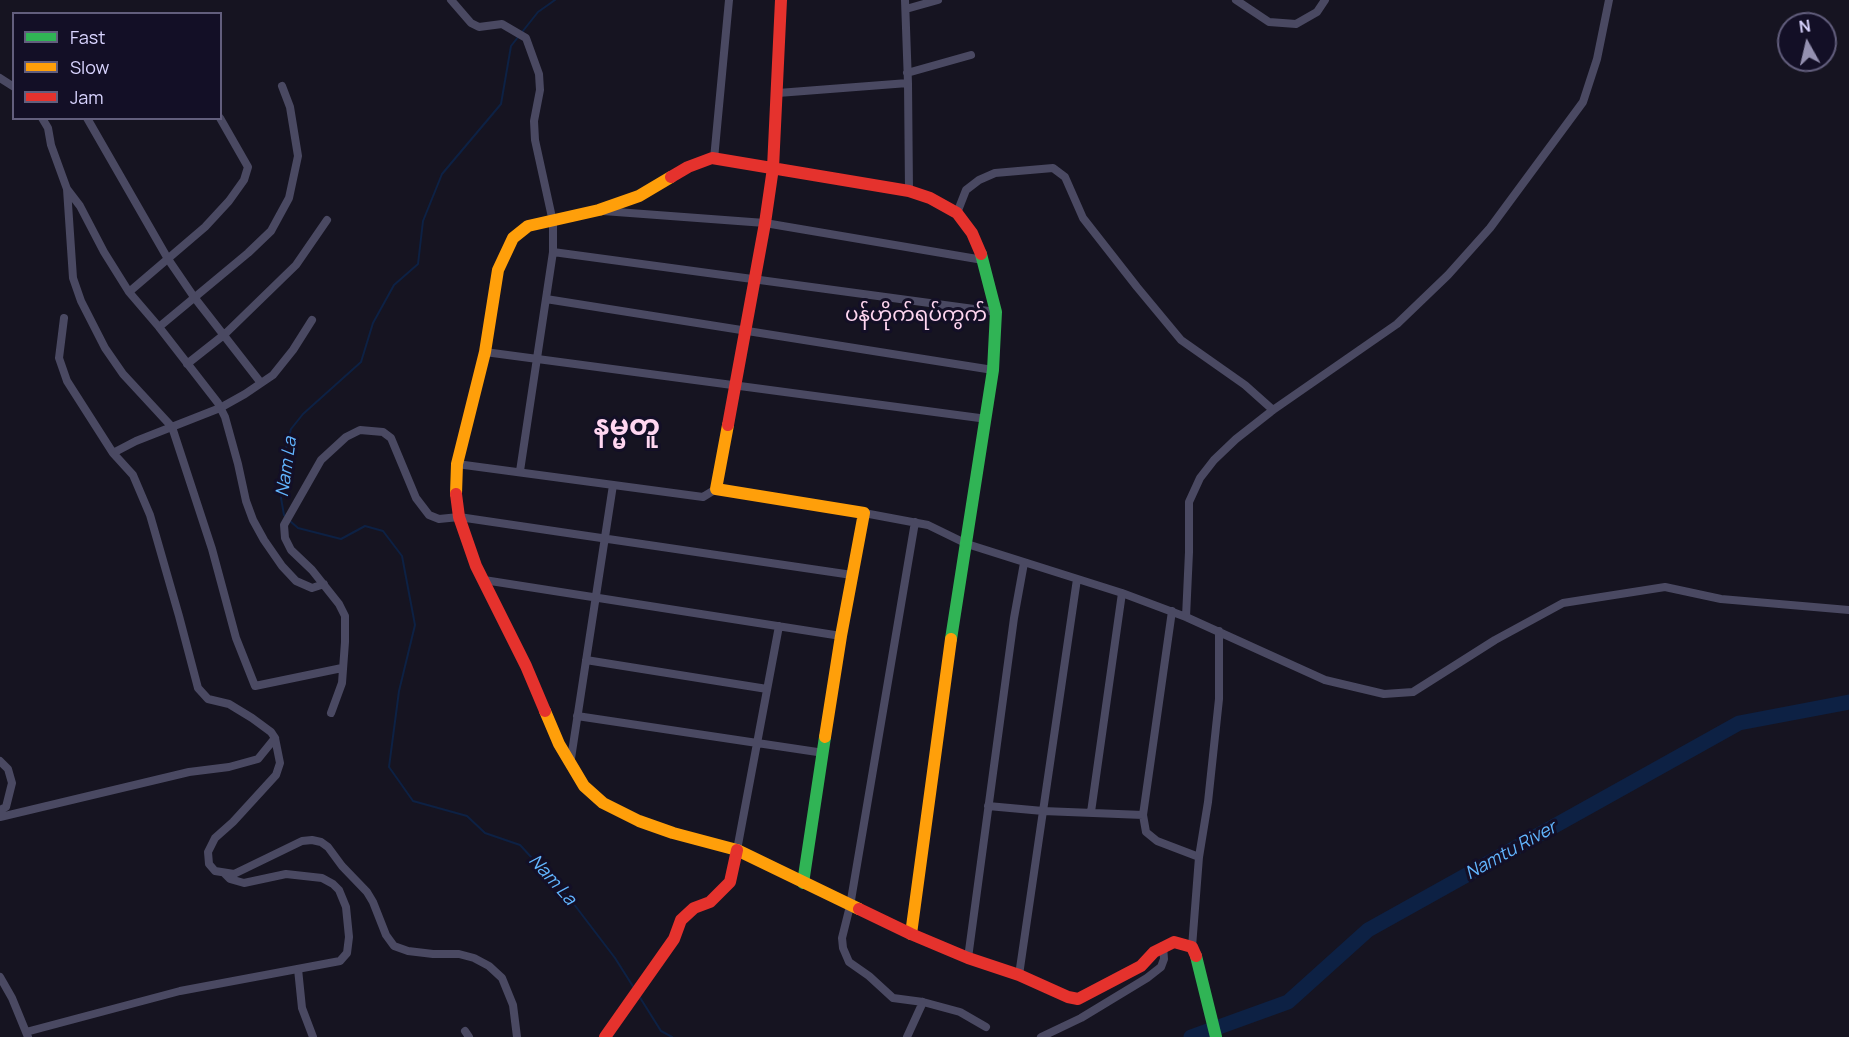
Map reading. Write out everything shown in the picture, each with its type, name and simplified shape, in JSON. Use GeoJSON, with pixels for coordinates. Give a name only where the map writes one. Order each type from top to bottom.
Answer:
{"type":"FeatureCollection","features":[{"type":"Feature","properties":{"kind":"street"},"geometry":{"type":"LineString","coordinates":[[451,0],[471,23],[479,27],[502,24],[525,37],[539,74],[540,90],[534,121],[535,140],[554,222],[553,252],[520,471]]}},
{"type":"Feature","properties":{"kind":"street"},"geometry":{"type":"LineString","coordinates":[[714,159],[729,0]]}},
{"type":"Feature","properties":{"kind":"street"},"geometry":{"type":"LineString","coordinates":[[716,489],[746,331],[773,168],[781,0]]}},
{"type":"Feature","properties":{"kind":"street"},"geometry":{"type":"LineString","coordinates":[[909,191],[905,5],[938,0]]}},
{"type":"Feature","properties":{"kind":"street"},"geometry":{"type":"LineString","coordinates":[[1236,0],[1269,22],[1296,24],[1317,12],[1325,0]]}},
{"type":"Feature","properties":{"kind":"street"},"geometry":{"type":"LineString","coordinates":[[1186,617],[1189,502],[1200,478],[1214,460],[1273,410],[1397,324],[1448,275],[1490,228],[1583,102],[1597,59],[1609,0]]}},
{"type":"Feature","properties":{"kind":"street"},"geometry":{"type":"LineString","coordinates":[[778,93],[908,78],[971,55]]}},
{"type":"Feature","properties":{"kind":"street"},"geometry":{"type":"LineString","coordinates":[[159,327],[271,231],[289,198],[298,156],[290,107],[282,86]]}},
{"type":"Feature","properties":{"kind":"street"},"geometry":{"type":"LineString","coordinates":[[43,120],[48,128],[51,144],[67,189],[73,278],[81,301],[105,348],[123,374],[172,427],[212,549],[236,638],[255,686],[342,668]]}},
{"type":"Feature","properties":{"kind":"street"},"geometry":{"type":"LineString","coordinates":[[88,120],[168,258],[194,297],[261,383]]}},
{"type":"Feature","properties":{"kind":"street"},"geometry":{"type":"LineString","coordinates":[[129,292],[205,227],[229,201],[244,180],[248,167],[221,120]]}},
{"type":"Feature","properties":{"kind":"street"},"geometry":{"type":"LineString","coordinates":[[911,934],[946,669],[968,544],[993,370],[996,312],[984,260],[972,233],[957,213],[930,198],[909,191],[714,159],[688,167],[639,196],[599,210],[554,222],[528,226],[513,238],[498,270],[485,352],[457,464],[455,490],[459,518],[476,566],[526,666],[559,744],[584,786],[603,803],[639,821],[737,850],[911,934],[1068,997],[1078,999],[1141,966],[1154,951],[1163,946],[1174,942],[1192,947]]}},
{"type":"Feature","properties":{"kind":"street"},"geometry":{"type":"LineString","coordinates":[[957,213],[966,190],[978,180],[994,173],[1053,168],[1065,177],[1083,218],[1181,340],[1245,385],[1273,410]]}},
{"type":"Feature","properties":{"kind":"street"},"geometry":{"type":"LineString","coordinates":[[67,189],[80,206],[104,252],[129,292],[159,327],[220,408],[238,464],[246,501],[264,540],[282,566],[296,580],[312,588],[324,584]]}},
{"type":"Feature","properties":{"kind":"street"},"geometry":{"type":"LineString","coordinates":[[599,210],[765,223],[984,260]]}},
{"type":"Feature","properties":{"kind":"street"},"geometry":{"type":"LineString","coordinates":[[187,364],[225,334],[296,266],[327,220]]}},
{"type":"Feature","properties":{"kind":"street"},"geometry":{"type":"LineString","coordinates":[[553,252],[996,312]]}},
{"type":"Feature","properties":{"kind":"street"},"geometry":{"type":"LineString","coordinates":[[546,299],[993,370]]}},
{"type":"Feature","properties":{"kind":"street"},"geometry":{"type":"LineString","coordinates":[[64,318],[59,358],[67,381],[113,453],[133,476],[150,515],[198,688],[208,699],[229,704],[252,718],[271,732],[275,738],[280,763],[276,775],[233,822],[215,838],[208,852],[209,864],[215,871],[234,874],[302,841],[321,842],[367,892],[374,902],[386,935],[394,946],[408,951],[459,954],[474,958],[489,966],[501,978],[513,1005],[517,1037]]}},
{"type":"Feature","properties":{"kind":"street"},"geometry":{"type":"LineString","coordinates":[[113,453],[136,441],[220,408],[273,375],[293,350],[312,320]]}},
{"type":"Feature","properties":{"kind":"street"},"geometry":{"type":"LineString","coordinates":[[485,352],[987,419]]}},
{"type":"Feature","properties":{"kind":"street"},"geometry":{"type":"LineString","coordinates":[[331,713],[342,683],[345,616],[324,584],[291,550],[285,538],[284,525],[321,460],[346,437],[360,430],[383,432],[391,438],[416,498],[429,515],[439,519],[459,518],[852,575]]}},
{"type":"Feature","properties":{"kind":"street"},"geometry":{"type":"LineString","coordinates":[[457,464],[703,497],[716,489],[928,525],[968,544],[1122,593],[1186,617],[1325,680],[1384,694],[1413,692],[1495,640],[1563,603],[1665,587],[1721,599],[1849,610]]}},
{"type":"Feature","properties":{"kind":"street"},"geometry":{"type":"LineString","coordinates":[[570,765],[613,485]]}},
{"type":"Feature","properties":{"kind":"street"},"geometry":{"type":"LineString","coordinates":[[803,882],[841,636],[864,513]]}},
{"type":"Feature","properties":{"kind":"street"},"geometry":{"type":"LineString","coordinates":[[915,522],[843,948],[849,962],[869,976],[892,998],[923,1002],[960,1012],[986,1027]]}},
{"type":"Feature","properties":{"kind":"street"},"geometry":{"type":"LineString","coordinates":[[968,958],[1014,618],[1024,563]]}},
{"type":"Feature","properties":{"kind":"street"},"geometry":{"type":"LineString","coordinates":[[1018,975],[1077,579]]}},
{"type":"Feature","properties":{"kind":"street"},"geometry":{"type":"LineString","coordinates":[[484,580],[841,636]]}},
{"type":"Feature","properties":{"kind":"street"},"geometry":{"type":"LineString","coordinates":[[1091,813],[1122,593]]}},
{"type":"Feature","properties":{"kind":"street"},"geometry":{"type":"LineString","coordinates":[[1172,612],[1143,815],[1146,832],[1156,841],[1198,857]]}},
{"type":"Feature","properties":{"kind":"street"},"geometry":{"type":"LineString","coordinates":[[608,1032],[674,939],[681,920],[694,908],[710,902],[730,882],[779,626]]}},
{"type":"Feature","properties":{"kind":"street"},"geometry":{"type":"LineString","coordinates":[[1216,1037],[1198,960],[1192,947],[1198,857],[1208,802],[1218,709],[1220,631]]}},
{"type":"Feature","properties":{"kind":"street"},"geometry":{"type":"LineString","coordinates":[[586,660],[767,688]]}},
{"type":"Feature","properties":{"kind":"street"},"geometry":{"type":"LineString","coordinates":[[577,716],[824,753]]}},
{"type":"Feature","properties":{"kind":"street"},"geometry":{"type":"LineString","coordinates":[[0,817],[189,772],[239,765],[258,759],[275,738]]}},
{"type":"Feature","properties":{"kind":"street"},"geometry":{"type":"LineString","coordinates":[[0,761],[8,769],[12,783],[6,807],[0,810]]}},
{"type":"Feature","properties":{"kind":"street"},"geometry":{"type":"LineString","coordinates":[[988,806],[1043,811],[1143,815]]}},
{"type":"Feature","properties":{"kind":"street"},"geometry":{"type":"LineString","coordinates":[[0,977],[12,998],[27,1034],[180,991],[340,961],[347,953],[349,937],[346,907],[339,890],[322,878],[286,874],[244,883],[230,879],[224,874]]}},
{"type":"Feature","properties":{"kind":"street"},"geometry":{"type":"LineString","coordinates":[[1041,1037],[1081,1018],[1147,978],[1161,967],[1164,959],[1163,946]]}},
{"type":"Feature","properties":{"kind":"street"},"geometry":{"type":"LineString","coordinates":[[298,969],[302,1008],[313,1037]]}},
{"type":"Feature","properties":{"kind":"street"},"geometry":{"type":"LineString","coordinates":[[907,1037],[923,1002]]}},
{"type":"Feature","properties":{"kind":"waterway","name":"Nam La"},"geometry":{"type":"LineString","coordinates":[[286,517],[281,498],[285,452],[291,429],[303,414],[361,362],[373,323],[394,285],[418,264],[423,221],[442,174],[501,104],[511,46],[538,12],[555,0]]}},
{"type":"Feature","properties":{"kind":"waterway","name":"Nam La"},"geometry":{"type":"LineString","coordinates":[[290,521],[298,528],[341,539],[365,526],[383,531],[402,556],[415,625],[399,691],[389,767],[413,801],[467,816],[485,833],[520,845],[570,899],[615,958],[634,988]]}},
{"type":"Feature","properties":{"kind":"waterway","name":"Namtu River"},"geometry":{"type":"LineString","coordinates":[[1191,1037],[1288,1002],[1368,930],[1739,723],[1849,702]]}},
{"type":"Feature","properties":{"kind":"waterway","name":"Nam La"},"geometry":{"type":"LineString","coordinates":[[639,996],[661,1031],[672,1037]]}},
{"type":"Feature","properties":{"kind":"traffic: fast"},"geometry":{"type":"LineString","coordinates":[[951,639],[993,370],[996,312],[981,254]]}},
{"type":"Feature","properties":{"kind":"traffic: fast"},"geometry":{"type":"LineString","coordinates":[[803,883],[825,737]]}},
{"type":"Feature","properties":{"kind":"traffic: fast"},"geometry":{"type":"LineString","coordinates":[[1196,956],[1216,1037]]}},
{"type":"Feature","properties":{"kind":"traffic: slow"},"geometry":{"type":"LineString","coordinates":[[456,494],[457,464],[485,352],[498,270],[513,238],[528,226],[599,210],[639,196],[671,177]]}},
{"type":"Feature","properties":{"kind":"traffic: slow"},"geometry":{"type":"LineString","coordinates":[[728,425],[716,489],[864,513],[825,737]]}},
{"type":"Feature","properties":{"kind":"traffic: slow"},"geometry":{"type":"LineString","coordinates":[[911,934],[951,639]]}},
{"type":"Feature","properties":{"kind":"traffic: slow"},"geometry":{"type":"LineString","coordinates":[[545,711],[559,744],[584,786],[603,803],[639,821],[673,833],[737,850],[859,909]]}},
{"type":"Feature","properties":{"kind":"traffic: jam"},"geometry":{"type":"LineString","coordinates":[[728,425],[773,168],[781,0]]}},
{"type":"Feature","properties":{"kind":"traffic: jam"},"geometry":{"type":"LineString","coordinates":[[671,177],[688,167],[712,158],[909,191],[930,198],[957,213],[972,233],[981,254]]}},
{"type":"Feature","properties":{"kind":"traffic: jam"},"geometry":{"type":"LineString","coordinates":[[456,494],[459,517],[476,566],[526,666],[545,711]]}},
{"type":"Feature","properties":{"kind":"traffic: jam"},"geometry":{"type":"LineString","coordinates":[[605,1037],[674,939],[681,920],[694,908],[710,902],[730,882],[737,850]]}},
{"type":"Feature","properties":{"kind":"traffic: jam"},"geometry":{"type":"LineString","coordinates":[[859,909],[968,958],[1019,975],[1068,997],[1078,999],[1141,966],[1154,952],[1174,942],[1192,947],[1196,956]]}},
{"type":"Feature","properties":{"kind":"district","name":"ပန်ဟိုက်ရပ်ကွက်"},"geometry":{"type":"Point","coordinates":[916,315]}},
{"type":"Feature","properties":{"kind":"district","name":"နမ္မတူ"},"geometry":{"type":"Point","coordinates":[627,427]}}]}
